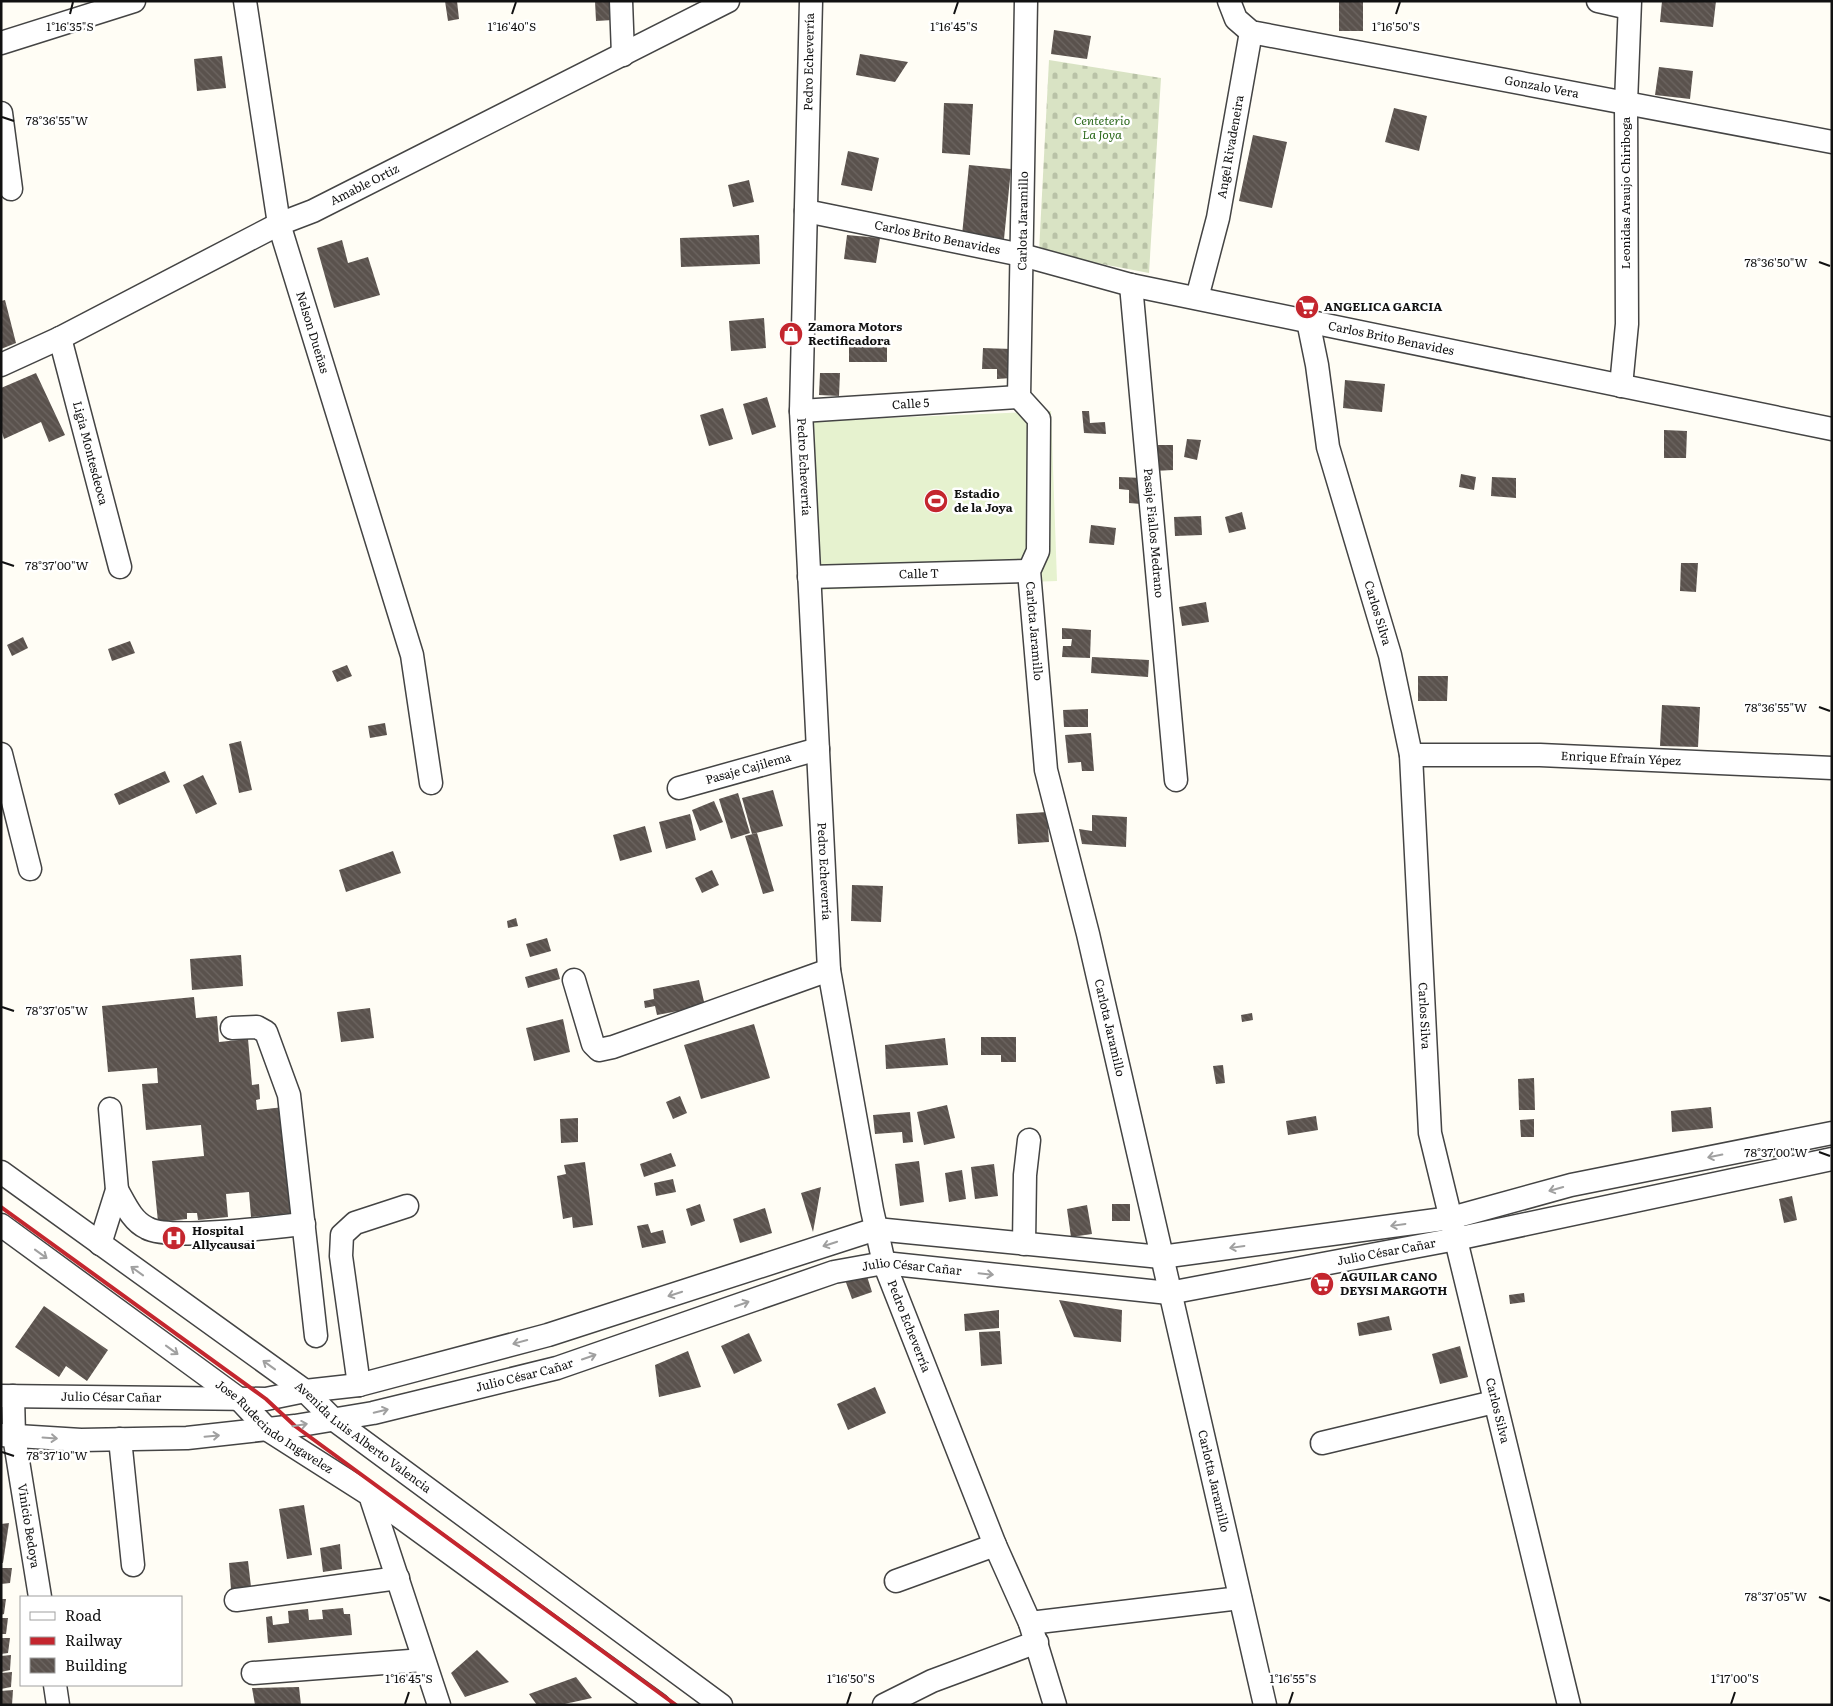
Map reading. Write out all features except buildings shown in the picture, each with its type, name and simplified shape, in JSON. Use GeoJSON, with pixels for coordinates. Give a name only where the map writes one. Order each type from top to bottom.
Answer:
{"type":"FeatureCollection","features":[{"type":"Feature","properties":{"kind":"street"},"geometry":{"type":"LineString","coordinates":[[1,44],[134,1]]}},
{"type":"Feature","properties":{"kind":"street","name":"Nelson Dueñas"},"geometry":{"type":"LineString","coordinates":[[246,1],[279,224],[412,655],[431,783]]}},
{"type":"Feature","properties":{"kind":"street"},"geometry":{"type":"LineString","coordinates":[[621,1],[623,55]]}},
{"type":"Feature","properties":{"kind":"street","name":"Amable Ortiz"},"geometry":{"type":"LineString","coordinates":[[1,365],[60,338],[279,224],[313,211],[728,1]]}},
{"type":"Feature","properties":{"kind":"street","name":"Pedro Echeverría"},"geometry":{"type":"LineString","coordinates":[[811,1],[801,411],[829,970],[884,1263],[995,1545],[1034,1633],[1055,1705]]}},
{"type":"Feature","properties":{"kind":"street","name":"Carlota Jaramillo"},"geometry":{"type":"LineString","coordinates":[[1026,1],[1019,397],[1039,419],[1038,551],[1029,571],[1046,770],[1088,934],[1161,1257]]}},
{"type":"Feature","properties":{"kind":"street"},"geometry":{"type":"LineString","coordinates":[[1229,1],[1236,19],[1251,32]]}},
{"type":"Feature","properties":{"kind":"street"},"geometry":{"type":"LineString","coordinates":[[1598,1],[1630,4]]}},
{"type":"Feature","properties":{"kind":"street","name":"Leonidas Araujo Chiriboga"},"geometry":{"type":"LineString","coordinates":[[1621,386],[1627,324],[1626,103],[1630,4]]}},
{"type":"Feature","properties":{"kind":"street","name":"Gonzalo Vera"},"geometry":{"type":"LineString","coordinates":[[1251,32],[1832,142]]}},
{"type":"Feature","properties":{"kind":"street","name":"Angel Rivadeneira"},"geometry":{"type":"LineString","coordinates":[[1197,298],[1218,218],[1251,32]]}},
{"type":"Feature","properties":{"kind":"street"},"geometry":{"type":"LineString","coordinates":[[2,123],[10,189]]}},
{"type":"Feature","properties":{"kind":"street","name":"Carlos Brito Benavides"},"geometry":{"type":"LineString","coordinates":[[806,211],[1022,255],[1131,285],[1832,429]]}},
{"type":"Feature","properties":{"kind":"street","name":"Pasaje Fiallos Medrano"},"geometry":{"type":"LineString","coordinates":[[1131,285],[1176,780]]}},
{"type":"Feature","properties":{"kind":"street","name":"Carlos Silva"},"geometry":{"type":"LineString","coordinates":[[1308,321],[1317,365],[1328,447],[1390,655],[1410,755],[1430,1133],[1569,1705]]}},
{"type":"Feature","properties":{"kind":"street","name":"Ligia Montesdeoca"},"geometry":{"type":"LineString","coordinates":[[60,338],[120,567]]}},
{"type":"Feature","properties":{"kind":"street","name":"Calle 5"},"geometry":{"type":"LineString","coordinates":[[801,411],[1019,397]]}},
{"type":"Feature","properties":{"kind":"street","name":"Calle T"},"geometry":{"type":"LineString","coordinates":[[809,577],[1029,571]]}},
{"type":"Feature","properties":{"kind":"street","name":"Pasaje Cajilema"},"geometry":{"type":"LineString","coordinates":[[679,788],[818,749]]}},
{"type":"Feature","properties":{"kind":"street"},"geometry":{"type":"LineString","coordinates":[[1,754],[30,869]]}},
{"type":"Feature","properties":{"kind":"street","name":"Enrique Efraín Yépez"},"geometry":{"type":"LineString","coordinates":[[1410,755],[1540,755],[1832,768]]}},
{"type":"Feature","properties":{"kind":"street"},"geometry":{"type":"LineString","coordinates":[[574,980],[593,1044],[599,1050],[613,1047],[829,970]]}},
{"type":"Feature","properties":{"kind":"street"},"geometry":{"type":"LineString","coordinates":[[232,1028],[257,1027],[268,1034],[289,1095],[316,1336]]}},
{"type":"Feature","properties":{"kind":"street"},"geometry":{"type":"LineString","coordinates":[[100,1244],[116,1190],[110,1109]]}},
{"type":"Feature","properties":{"kind":"street","name":"Julio César Cañar"},"geometry":{"type":"LineString","coordinates":[[7,1396],[266,1399],[305,1391],[359,1385],[548,1335],[876,1228],[1161,1257],[1454,1229],[1571,1185],[1832,1133]]}},
{"type":"Feature","properties":{"kind":"street"},"geometry":{"type":"LineString","coordinates":[[1024,1244],[1025,1175],[1029,1140]]}},
{"type":"Feature","properties":{"kind":"street","name":"Julio César Cañar"},"geometry":{"type":"LineString","coordinates":[[8,1436],[81,1440],[187,1438],[268,1430],[373,1413],[557,1368],[834,1272],[884,1263],[1169,1293],[1454,1229],[1832,1159]]}},
{"type":"Feature","properties":{"kind":"street","name":"Avenida Luis Alberto Valencia"},"geometry":{"type":"LineString","coordinates":[[1,1172],[305,1391],[333,1420],[721,1705]]}},
{"type":"Feature","properties":{"kind":"street"},"geometry":{"type":"LineString","coordinates":[[116,1190],[138,1222],[159,1233],[185,1233],[304,1224]]}},
{"type":"Feature","properties":{"kind":"street"},"geometry":{"type":"LineString","coordinates":[[359,1385],[341,1256],[342,1235],[355,1223],[407,1206]]}},
{"type":"Feature","properties":{"kind":"street","name":"Jose Rudecindo Ingavelez"},"geometry":{"type":"LineString","coordinates":[[1,1225],[239,1399],[268,1430],[370,1494],[659,1705]]}},
{"type":"Feature","properties":{"kind":"street","name":"Carlotta Jaramillo"},"geometry":{"type":"LineString","coordinates":[[1161,1257],[1265,1705]]}},
{"type":"Feature","properties":{"kind":"street","name":"Vinicio Bedoya"},"geometry":{"type":"LineString","coordinates":[[7,1396],[8,1436],[40,1596]]}},
{"type":"Feature","properties":{"kind":"street"},"geometry":{"type":"LineString","coordinates":[[1322,1443],[1494,1402]]}},
{"type":"Feature","properties":{"kind":"street"},"geometry":{"type":"LineString","coordinates":[[120,1439],[133,1565]]}},
{"type":"Feature","properties":{"kind":"street"},"geometry":{"type":"LineString","coordinates":[[370,1494],[439,1705]]}},
{"type":"Feature","properties":{"kind":"street"},"geometry":{"type":"LineString","coordinates":[[896,1581],[995,1545]]}},
{"type":"Feature","properties":{"kind":"street"},"geometry":{"type":"LineString","coordinates":[[236,1600],[398,1578]]}},
{"type":"Feature","properties":{"kind":"street"},"geometry":{"type":"LineString","coordinates":[[884,1705],[1034,1633],[1240,1598]]}},
{"type":"Feature","properties":{"kind":"street"},"geometry":{"type":"LineString","coordinates":[[253,1673],[423,1660]]}},
{"type":"Feature","properties":{"kind":"street"},"geometry":{"type":"LineString","coordinates":[[55,1686],[58,1705]]}},
{"type":"Feature","properties":{"kind":"green space","name":"Centeterio La Joya"},"geometry":{"type":"Polygon","coordinates":[[[1049,60],[1161,78],[1149,273],[1039,252],[1049,60]]]}},
{"type":"Feature","properties":{"kind":"green space","name":"Estadio de la Joya"},"geometry":{"type":"Polygon","coordinates":[[[1051,411],[1057,581],[820,590],[814,421],[1051,411]]]}},
{"type":"Feature","properties":{"kind":"railway"},"geometry":{"type":"LineString","coordinates":[[1,1207],[266,1399],[295,1426],[676,1705]]}},
{"type":"Feature","properties":{"kind":"place","name":"ANGELICA GARCIA"},"geometry":{"type":"Point","coordinates":[1307,307]}},
{"type":"Feature","properties":{"kind":"place","name":"Zamora Motors Rectificadora"},"geometry":{"type":"Point","coordinates":[791,334]}},
{"type":"Feature","properties":{"kind":"place","name":"Estadio de la Joya"},"geometry":{"type":"Point","coordinates":[936,501]}},
{"type":"Feature","properties":{"kind":"place","name":"Hospital Allycausai"},"geometry":{"type":"Point","coordinates":[174,1238]}},
{"type":"Feature","properties":{"kind":"place","name":"AGUILAR CANO DEYSI MARGOTH"},"geometry":{"type":"Point","coordinates":[1322,1284]}}]}
